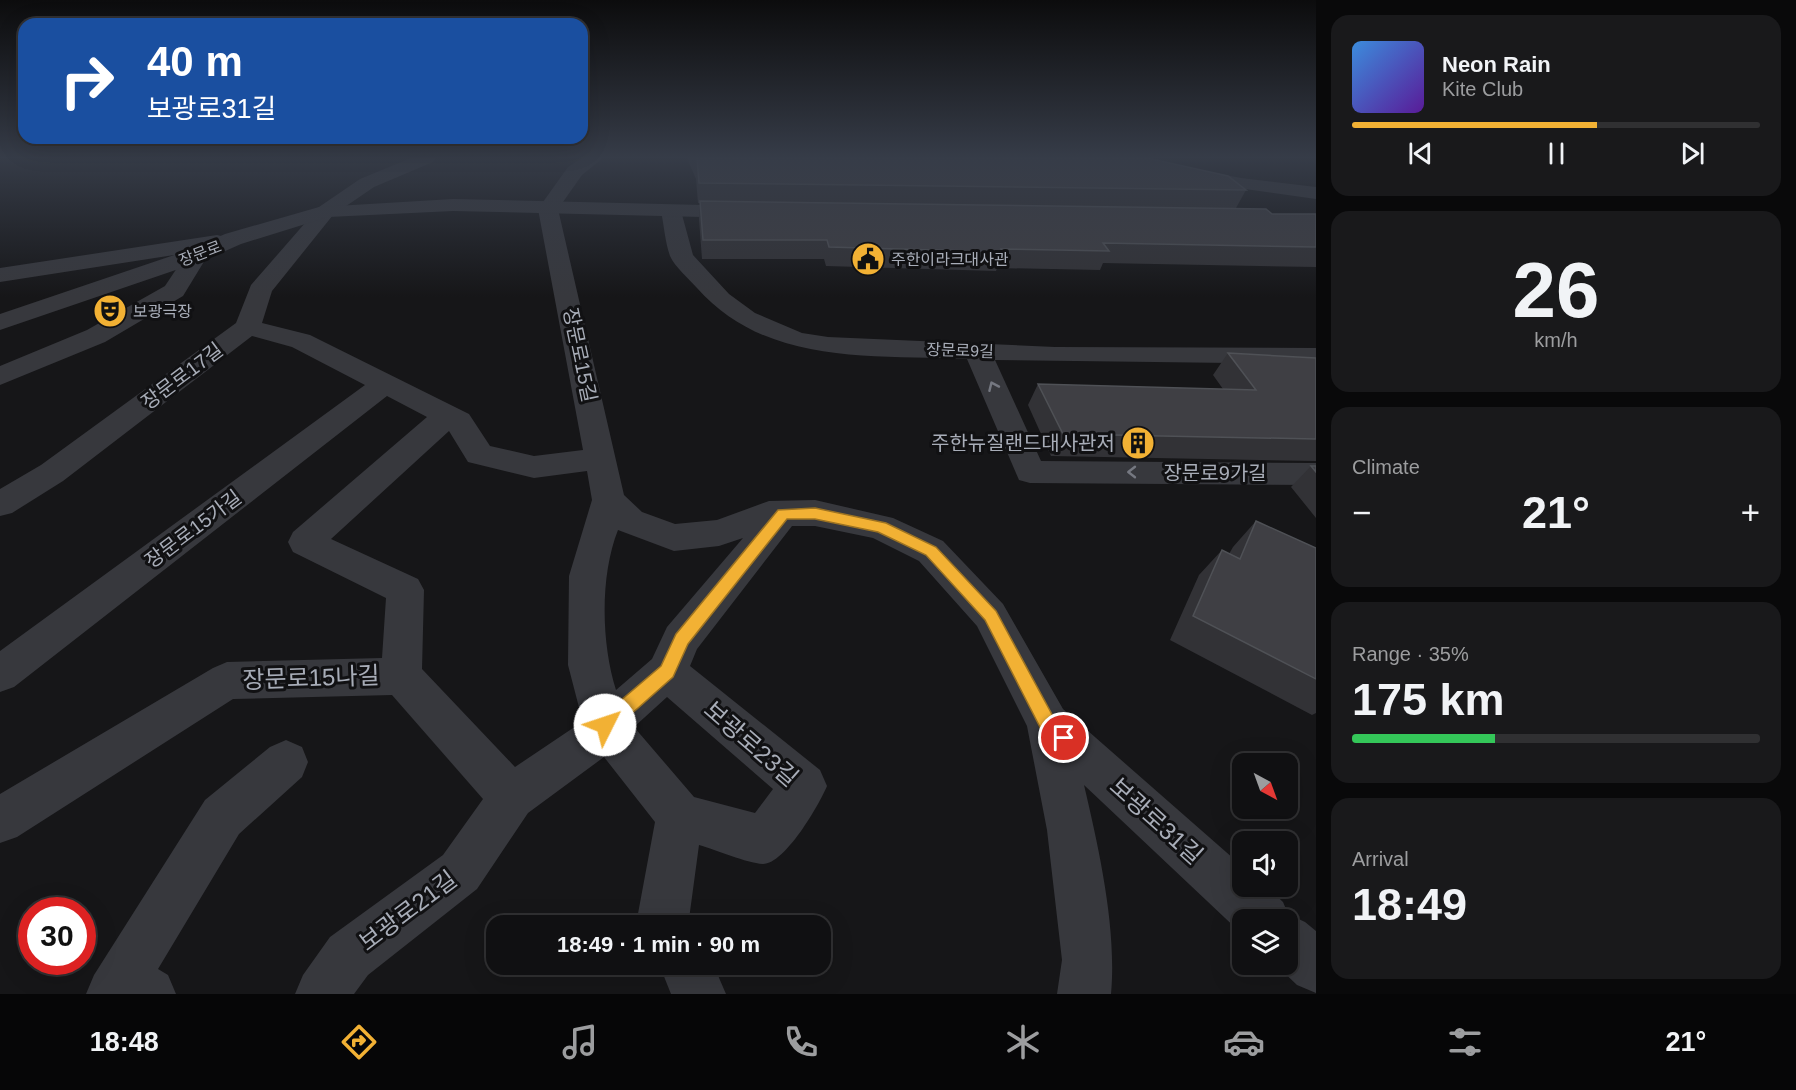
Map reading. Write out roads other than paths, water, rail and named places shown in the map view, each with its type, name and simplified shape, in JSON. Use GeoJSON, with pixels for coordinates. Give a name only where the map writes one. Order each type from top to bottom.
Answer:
{"type":"FeatureCollection","features":[{"type":"Feature","properties":{"kind":"street"},"geometry":{"type":"LineString","coordinates":[[336,204],[326,211],[260,290],[248,327],[301,341],[458,421],[479,454],[534,467],[602,458]]}},
{"type":"Feature","properties":{"kind":"street"},"geometry":{"type":"LineString","coordinates":[[548,209],[551,204]]}},
{"type":"Feature","properties":{"kind":"street","name":"장문로"},"geometry":{"type":"LineString","coordinates":[[0,322],[197,255],[233,239],[326,211],[453,205],[548,209],[767,212]]}},
{"type":"Feature","properties":{"kind":"street","name":"장문로15길"},"geometry":{"type":"LineString","coordinates":[[548,209],[609,500]]}},
{"type":"Feature","properties":{"kind":"street","name":"장문로9길"},"geometry":{"type":"LineString","coordinates":[[671,211],[682,257],[720,299],[746,318],[796,340],[828,345],[1055,355],[1316,356]]}},
{"type":"Feature","properties":{"kind":"street"},"geometry":{"type":"LineString","coordinates":[[0,275],[233,239]]}},
{"type":"Feature","properties":{"kind":"street"},"geometry":{"type":"LineString","coordinates":[[0,376],[96,336],[174,291],[197,255]]}},
{"type":"Feature","properties":{"kind":"street","name":"장문로17길"},"geometry":{"type":"LineString","coordinates":[[0,504],[52,473],[248,327]]}},
{"type":"Feature","properties":{"kind":"street","name":"장문로9가길"},"geometry":{"type":"LineString","coordinates":[[977,350],[1030,472],[1316,474]]}},
{"type":"Feature","properties":{"kind":"street","name":"장문로15가길"},"geometry":{"type":"LineString","coordinates":[[0,674],[385,384]]}},
{"type":"Feature","properties":{"kind":"street"},"geometry":{"type":"LineString","coordinates":[[401,676],[405,590],[305,542],[447,416]]}},
{"type":"Feature","properties":{"kind":"street"},"geometry":{"type":"LineString","coordinates":[[609,500],[587,576],[588,665],[605,725],[680,816],[664,915]]}},
{"type":"Feature","properties":{"kind":"street","name":"보광로31길"},"geometry":{"type":"LineString","coordinates":[[609,500],[630,521],[674,538],[719,533],[769,514],[815,513],[881,527],[931,551],[990,615],[1048,723],[1071,830],[1088,960],[1084,994]]}},
{"type":"Feature","properties":{"kind":"street"},"geometry":{"type":"LineString","coordinates":[[512,797],[588,743],[605,725],[667,672],[681,639],[783,514]]}},
{"type":"Feature","properties":{"kind":"street","name":"보광로23길"},"geometry":{"type":"LineString","coordinates":[[667,672],[804,786],[764,840],[680,816]]}},
{"type":"Feature","properties":{"kind":"street","name":"장문로15나길"},"geometry":{"type":"LineString","coordinates":[[0,820],[227,681],[401,676],[512,797]]}},
{"type":"Feature","properties":{"kind":"street","name":"보광로31길"},"geometry":{"type":"LineString","coordinates":[[1048,723],[1253,909]]}},
{"type":"Feature","properties":{"kind":"street"},"geometry":{"type":"LineString","coordinates":[[128,989],[222,817],[286,762]]}},
{"type":"Feature","properties":{"kind":"street","name":"보광로21길"},"geometry":{"type":"LineString","coordinates":[[322,994],[349,956],[460,872],[512,797]]}},
{"type":"Feature","properties":{"kind":"street"},"geometry":{"type":"LineString","coordinates":[[1298,950],[1316,966]]}},
{"type":"Feature","properties":{"kind":"street"},"geometry":{"type":"LineString","coordinates":[[690,975],[699,994]]}},
{"type":"Feature","properties":{"kind":"place","name":"주한이라크대사관"},"geometry":{"type":"Point","coordinates":[868,259]}},
{"type":"Feature","properties":{"kind":"place","name":"보광극장"},"geometry":{"type":"Point","coordinates":[110,311]}},
{"type":"Feature","properties":{"kind":"place","name":"주한뉴질랜드대사관저"},"geometry":{"type":"Point","coordinates":[1138,443]}}]}
